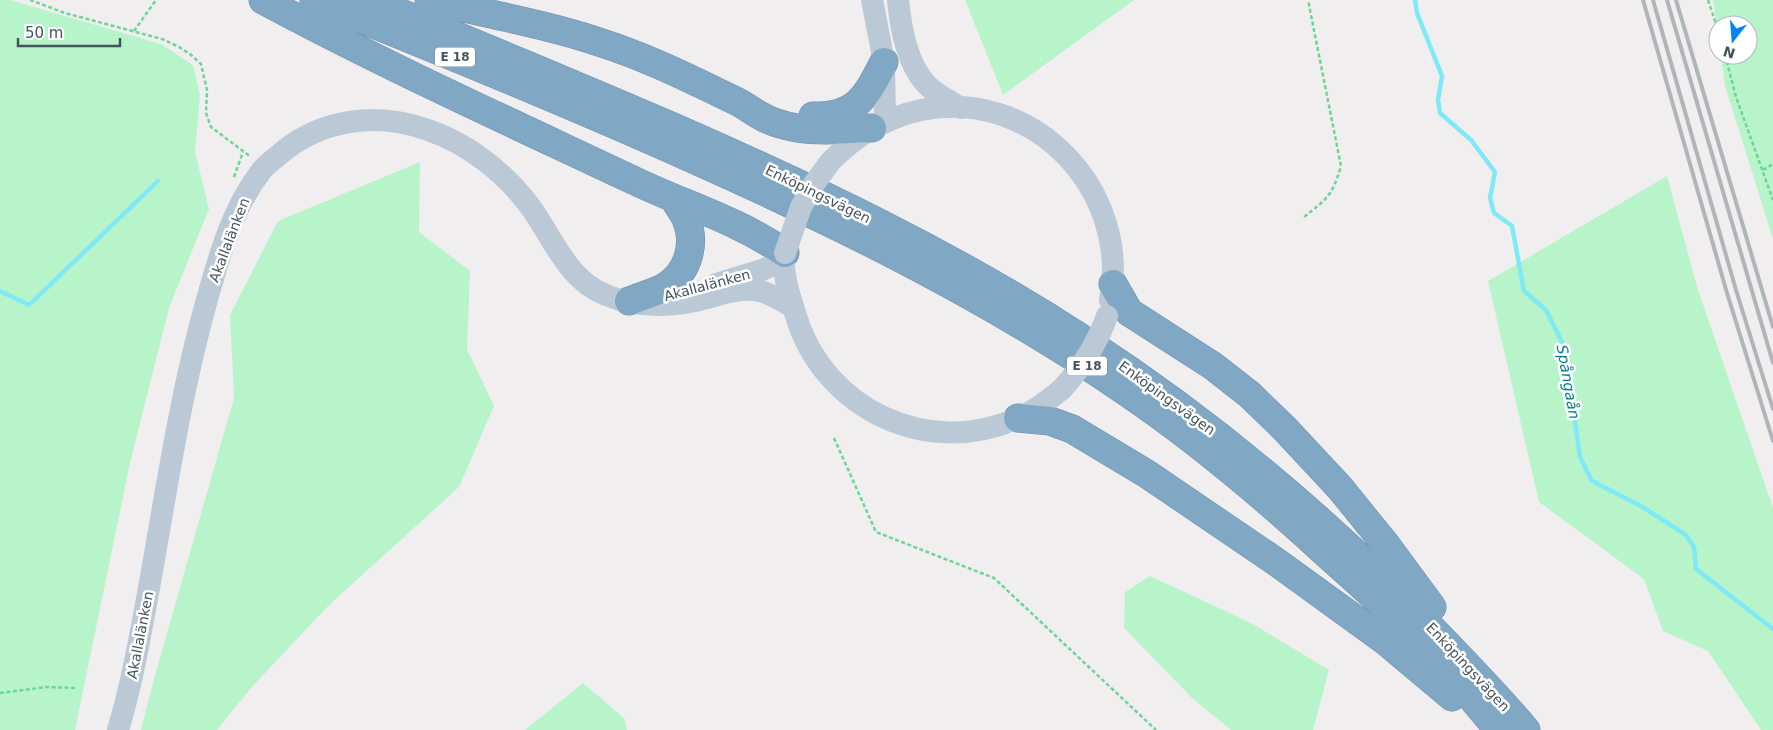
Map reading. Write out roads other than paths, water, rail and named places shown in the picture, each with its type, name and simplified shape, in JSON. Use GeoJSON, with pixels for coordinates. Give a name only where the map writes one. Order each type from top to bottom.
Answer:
{"type":"FeatureCollection","features":[{"type":"Feature","properties":{"kind":"highway"},"geometry":{"type":"LineString","coordinates":[[263,0],[493,115],[674,200],[752,232],[784,256]]}},
{"type":"Feature","properties":{"kind":"highway","name":"E 18"},"geometry":{"type":"LineString","coordinates":[[314,0],[600,106]]}},
{"type":"Feature","properties":{"kind":"highway","name":"E 18"},"geometry":{"type":"LineString","coordinates":[[369,0],[600,106]]}},
{"type":"Feature","properties":{"kind":"highway"},"geometry":{"type":"LineString","coordinates":[[429,0],[540,26],[602,43],[648,61],[741,103],[760,116],[796,128],[823,130],[879,125]]}},
{"type":"Feature","properties":{"kind":"highway"},"geometry":{"type":"LineString","coordinates":[[741,103],[798,116],[835,116],[846,112],[871,88],[884,62]]}},
{"type":"Feature","properties":{"kind":"highway","name":"Enköpingsvägen"},"geometry":{"type":"LineString","coordinates":[[600,106],[820,194],[899,233],[986,281],[1084,340],[1189,413],[1254,462],[1328,526],[1398,592],[1526,730]]}},
{"type":"Feature","properties":{"kind":"highway","name":"Enköpingsvägen"},"geometry":{"type":"LineString","coordinates":[[600,106],[751,185],[869,241],[997,309],[1131,394],[1270,501],[1434,655],[1499,730]]}},
{"type":"Feature","properties":{"kind":"highway"},"geometry":{"type":"LineString","coordinates":[[629,301],[668,285],[682,272],[690,253],[691,235],[686,218],[674,200]]}},
{"type":"Feature","properties":{"kind":"highway"},"geometry":{"type":"LineString","coordinates":[[1113,284],[1129,312],[1213,366],[1250,395],[1285,429],[1340,488],[1387,546],[1501,701]]}},
{"type":"Feature","properties":{"kind":"highway"},"geometry":{"type":"LineString","coordinates":[[1018,418],[1050,421],[1072,430],[1147,474],[1275,561],[1384,640],[1438,684],[1488,730]]}},
{"type":"Feature","properties":{"kind":"main road"},"geometry":{"type":"LineString","coordinates":[[872,0],[884,62],[879,125]]}},
{"type":"Feature","properties":{"kind":"main road"},"geometry":{"type":"LineString","coordinates":[[898,0],[900,25],[908,50],[919,74],[929,86],[961,108]]}},
{"type":"Feature","properties":{"kind":"main road"},"geometry":{"type":"LineString","coordinates":[[961,108],[997,114],[1021,123],[1045,137],[1066,154],[1092,190],[1107,223],[1113,249],[1113,284],[1107,316],[1100,336],[1090,355],[1077,373],[1041,405],[1018,418],[989,428],[958,432],[930,431],[902,425],[876,414],[852,399],[831,380],[808,346],[799,327],[788,292],[784,256],[801,207],[814,184],[842,149],[879,125],[922,110],[961,108]]}},
{"type":"Feature","properties":{"kind":"main road","name":"Akallalänken"},"geometry":{"type":"LineString","coordinates":[[118,730],[134,668],[187,382],[215,271],[241,202],[265,166],[288,147],[307,135],[331,125],[363,120],[387,120],[411,124],[432,131],[475,153],[513,187],[529,205],[565,263],[586,284],[606,295],[662,306],[695,301],[738,290],[758,290],[793,307]]}},
{"type":"Feature","properties":{"kind":"main road","name":"Akallalänken"},"geometry":{"type":"LineString","coordinates":[[629,301],[664,298],[697,290],[762,270],[784,256]]}},
{"type":"Feature","properties":{"kind":"waterway","name":"Spångaån"},"geometry":{"type":"LineString","coordinates":[[1415,0],[1417,13],[1442,76],[1438,100],[1440,113],[1471,140],[1495,172],[1490,198],[1494,213],[1512,226],[1524,291],[1546,310],[1564,346],[1580,457],[1592,481],[1641,506],[1686,535],[1694,547],[1696,569],[1773,629]]}},
{"type":"Feature","properties":{"kind":"waterway"},"geometry":{"type":"LineString","coordinates":[[0,291],[29,305],[158,181]]}},
{"type":"Feature","properties":{"kind":"railway"},"geometry":{"type":"LineString","coordinates":[[1643,0],[1727,293],[1773,441]]}},
{"type":"Feature","properties":{"kind":"railway"},"geometry":{"type":"LineString","coordinates":[[1653,0],[1736,290],[1773,409]]}},
{"type":"Feature","properties":{"kind":"railway"},"geometry":{"type":"LineString","coordinates":[[1667,0],[1773,363]]}},
{"type":"Feature","properties":{"kind":"railway"},"geometry":{"type":"LineString","coordinates":[[1676,0],[1773,327]]}}]}
